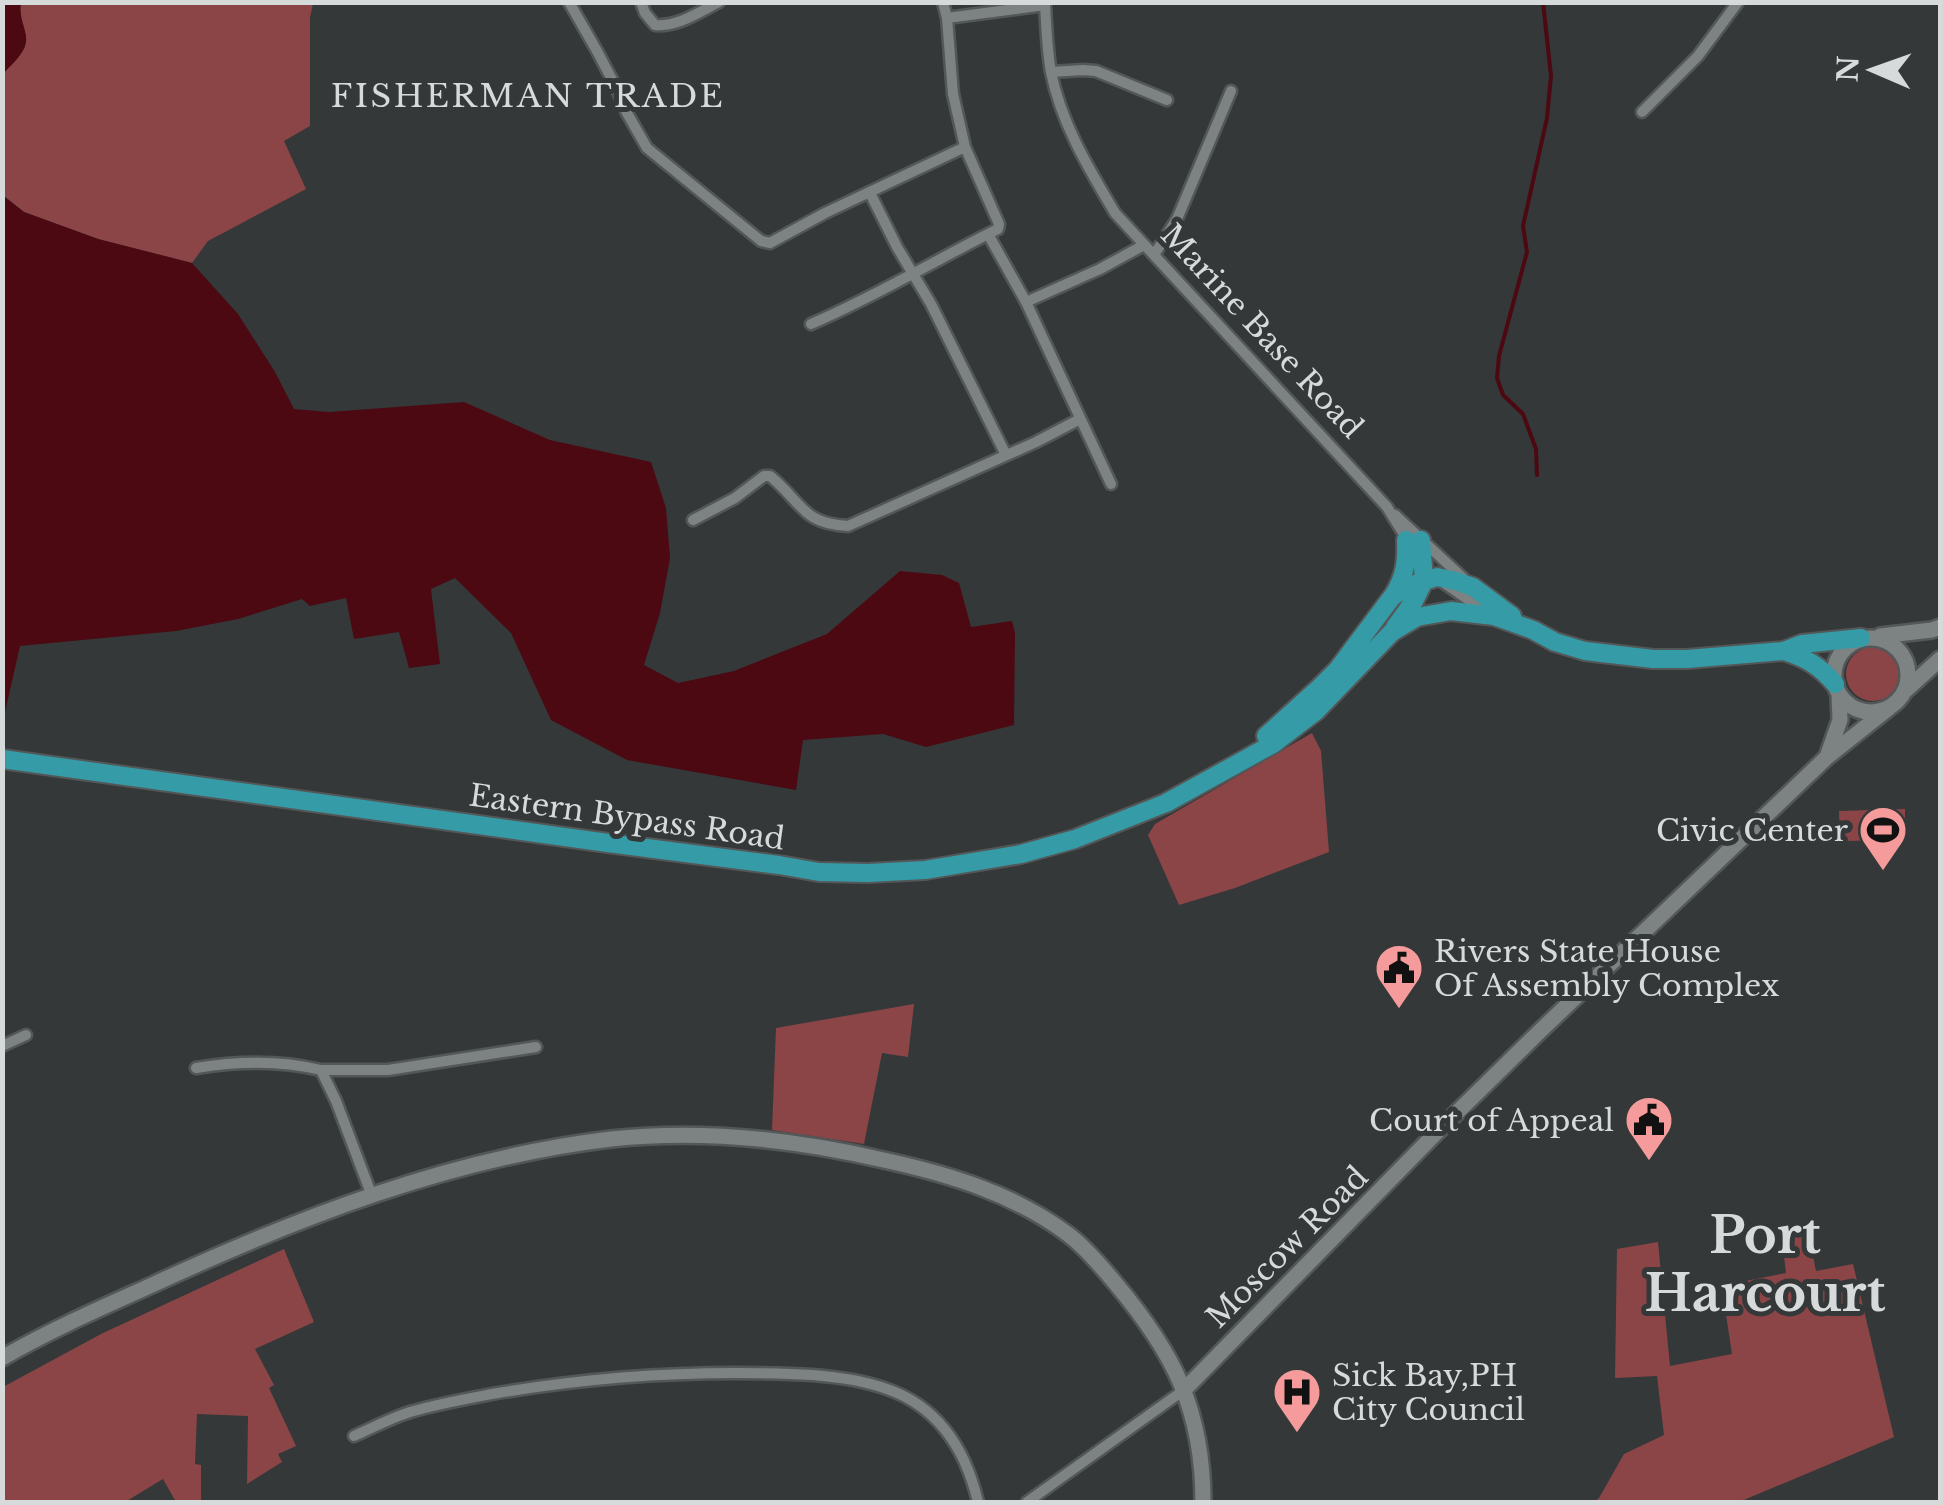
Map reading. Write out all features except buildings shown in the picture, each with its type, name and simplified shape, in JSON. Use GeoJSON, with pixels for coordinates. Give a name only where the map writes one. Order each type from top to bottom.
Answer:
{"type":"FeatureCollection","features":[{"type":"Feature","properties":{"kind":"main road"},"geometry":{"type":"LineString","coordinates":[[1414,540],[1430,579]]}},
{"type":"Feature","properties":{"kind":"main road"},"geometry":{"type":"LineString","coordinates":[[1392,597],[1414,540]]}},
{"type":"Feature","properties":{"kind":"main road"},"geometry":{"type":"LineString","coordinates":[[1430,579],[1473,587],[1533,630]]}},
{"type":"Feature","properties":{"kind":"main road"},"geometry":{"type":"LineString","coordinates":[[1392,632],[1430,579]]}},
{"type":"Feature","properties":{"kind":"main road","name":"Eastern Bypass Road"},"geometry":{"type":"LineString","coordinates":[[1228,768],[1318,689],[1392,597],[1430,579]]}},
{"type":"Feature","properties":{"kind":"main road","name":"Eastern Bypass Road"},"geometry":{"type":"LineString","coordinates":[[2,759],[819,872],[925,870],[1021,854],[1120,822],[1166,802],[1274,744],[1316,710],[1392,632],[1417,617],[1466,612],[1494,616]]}},
{"type":"Feature","properties":{"kind":"main road"},"geometry":{"type":"LineString","coordinates":[[1494,616],[1585,650],[1653,659],[1784,651],[1802,644],[1868,638]]}},
{"type":"Feature","properties":{"kind":"main road"},"geometry":{"type":"LineString","coordinates":[[1784,651],[1812,662],[1837,689]]}},
{"type":"Feature","properties":{"kind":"street"},"geometry":{"type":"LineString","coordinates":[[569,2],[647,148],[762,241],[770,243],[964,147]]}},
{"type":"Feature","properties":{"kind":"street"},"geometry":{"type":"LineString","coordinates":[[641,2],[655,25],[664,26],[720,2]]}},
{"type":"Feature","properties":{"kind":"street"},"geometry":{"type":"LineString","coordinates":[[811,324],[891,287],[998,229],[964,147],[953,94],[943,2]]}},
{"type":"Feature","properties":{"kind":"street"},"geometry":{"type":"LineString","coordinates":[[1642,112],[1698,56],[1738,2]]}},
{"type":"Feature","properties":{"kind":"street"},"geometry":{"type":"LineString","coordinates":[[947,18],[1045,4]]}},
{"type":"Feature","properties":{"kind":"street","name":"Marine Base Road"},"geometry":{"type":"LineString","coordinates":[[1045,4],[1052,72],[1062,108],[1086,163],[1116,213],[1414,540],[1473,587]]}},
{"type":"Feature","properties":{"kind":"street"},"geometry":{"type":"LineString","coordinates":[[1052,72],[1096,71],[1167,100]]}},
{"type":"Feature","properties":{"kind":"street"},"geometry":{"type":"LineString","coordinates":[[1154,255],[1176,219],[1230,91]]}},
{"type":"Feature","properties":{"kind":"street"},"geometry":{"type":"LineString","coordinates":[[870,193],[931,304],[1006,455]]}},
{"type":"Feature","properties":{"kind":"street"},"geometry":{"type":"LineString","coordinates":[[988,234],[1026,302],[1111,484]]}},
{"type":"Feature","properties":{"kind":"street"},"geometry":{"type":"LineString","coordinates":[[1026,302],[1144,245]]}},
{"type":"Feature","properties":{"kind":"street"},"geometry":{"type":"LineString","coordinates":[[693,520],[770,476],[811,518],[829,525],[848,526],[1080,419]]}},
{"type":"Feature","properties":{"kind":"street"},"geometry":{"type":"LineString","coordinates":[[1430,579],[1494,616]]}},
{"type":"Feature","properties":{"kind":"street"},"geometry":{"type":"LineString","coordinates":[[1826,758],[1840,720],[1834,670],[1838,656],[1848,645],[1868,638],[1940,627]]}},
{"type":"Feature","properties":{"kind":"street"},"geometry":{"type":"LineString","coordinates":[[1868,638],[1886,640],[1904,656],[1909,678],[1906,690]]}},
{"type":"Feature","properties":{"kind":"street"},"geometry":{"type":"LineString","coordinates":[[1837,689],[1848,705],[1861,711],[1889,708],[1940,659]]}},
{"type":"Feature","properties":{"kind":"street","name":"Moscow Road"},"geometry":{"type":"LineString","coordinates":[[1027,1502],[1185,1389],[1434,1135],[1826,758],[1889,708]]}},
{"type":"Feature","properties":{"kind":"street"},"geometry":{"type":"LineString","coordinates":[[2,1046],[26,1035]]}},
{"type":"Feature","properties":{"kind":"street"},"geometry":{"type":"LineString","coordinates":[[196,1068],[276,1062],[321,1070],[388,1070],[536,1048]]}},
{"type":"Feature","properties":{"kind":"street"},"geometry":{"type":"LineString","coordinates":[[321,1070],[372,1196]]}},
{"type":"Feature","properties":{"kind":"street"},"geometry":{"type":"LineString","coordinates":[[2,1358],[280,1228],[467,1167],[612,1139],[691,1135],[780,1141],[853,1152],[984,1188],[1034,1212],[1072,1237],[1134,1306],[1185,1389],[1198,1432],[1203,1502]]}},
{"type":"Feature","properties":{"kind":"street"},"geometry":{"type":"LineString","coordinates":[[354,1436],[408,1412],[528,1388],[661,1374],[799,1374],[888,1389],[932,1415],[964,1458],[978,1502]]}},
{"type":"Feature","properties":{"kind":"shaded area"},"geometry":{"type":"Polygon","coordinates":[[[3,2],[21,3],[26,41],[21,54],[3,74],[3,2]]]}},
{"type":"Feature","properties":{"kind":"shaded area"},"geometry":{"type":"Polygon","coordinates":[[[21,3],[313,3],[310,126],[284,141],[306,189],[208,241],[192,263],[98,239],[24,212],[3,195],[3,74],[25,47],[26,35],[19,15],[21,3]]]}},
{"type":"Feature","properties":{"kind":"shaded area"},"geometry":{"type":"Polygon","coordinates":[[[2,195],[24,212],[98,239],[192,263],[238,314],[294,409],[329,412],[464,402],[550,440],[651,462],[666,508],[670,558],[660,613],[644,665],[678,683],[734,671],[827,634],[900,571],[942,575],[959,583],[971,627],[1012,621],[1014,725],[926,747],[883,734],[803,740],[796,790],[627,760],[551,720],[511,633],[455,578],[431,589],[440,664],[409,668],[399,632],[354,639],[346,598],[310,606],[302,599],[238,619],[176,631],[20,646],[3,711],[2,195]]]}},
{"type":"Feature","properties":{"kind":"shaded area"},"geometry":{"type":"Polygon","coordinates":[[[1873,647],[1892,655],[1900,674],[1892,693],[1873,701],[1854,693],[1846,674],[1854,655],[1873,647]]]}},
{"type":"Feature","properties":{"kind":"shaded area"},"geometry":{"type":"Polygon","coordinates":[[[1312,733],[1321,751],[1329,852],[1179,905],[1148,835],[1155,824],[1312,733]]]}},
{"type":"Feature","properties":{"kind":"shaded area"},"geometry":{"type":"Polygon","coordinates":[[[1905,809],[1905,840],[1840,841],[1839,811],[1905,809]]]}},
{"type":"Feature","properties":{"kind":"shaded area"},"geometry":{"type":"Polygon","coordinates":[[[914,1004],[908,1057],[882,1053],[864,1144],[772,1130],[776,1028],[914,1004]]]}},
{"type":"Feature","properties":{"kind":"shaded area"},"geometry":{"type":"Polygon","coordinates":[[[1808,1232],[1816,1271],[1853,1264],[1894,1437],[1739,1502],[1594,1502],[1624,1454],[1664,1435],[1657,1376],[1615,1378],[1617,1249],[1658,1242],[1670,1366],[1732,1354],[1722,1288],[1786,1273],[1782,1239],[1808,1232]]]}},
{"type":"Feature","properties":{"kind":"shaded area"},"geometry":{"type":"Polygon","coordinates":[[[284,1249],[314,1322],[255,1349],[274,1385],[269,1388],[296,1446],[278,1454],[282,1462],[247,1484],[248,1416],[197,1414],[195,1464],[201,1465],[201,1502],[176,1502],[163,1479],[125,1502],[3,1502],[3,1387],[101,1334],[284,1249]]]}},
{"type":"Feature","properties":{"kind":"waterway"},"geometry":{"type":"LineString","coordinates":[[1537,475],[1536,449],[1523,414],[1503,395],[1497,378],[1499,356],[1527,252],[1523,226],[1547,118],[1551,76],[1543,2]]}},
{"type":"Feature","properties":{"kind":"place","name":"Civic Center"},"geometry":{"type":"Point","coordinates":[1883,872]}},
{"type":"Feature","properties":{"kind":"place","name":"Rivers State House Of Assembly Complex"},"geometry":{"type":"Point","coordinates":[1399,1010]}},
{"type":"Feature","properties":{"kind":"place","name":"Court of Appeal"},"geometry":{"type":"Point","coordinates":[1649,1162]}},
{"type":"Feature","properties":{"kind":"place","name":"Sick Bay,PH City Council"},"geometry":{"type":"Point","coordinates":[1297,1434]}},
{"type":"Feature","properties":{"kind":"district","name":"FISHERMAN TRADE"},"geometry":{"type":"Point","coordinates":[528,96]}},
{"type":"Feature","properties":{"kind":"district","name":"Port Harcourt"},"geometry":{"type":"Point","coordinates":[1765,1264]}}]}
